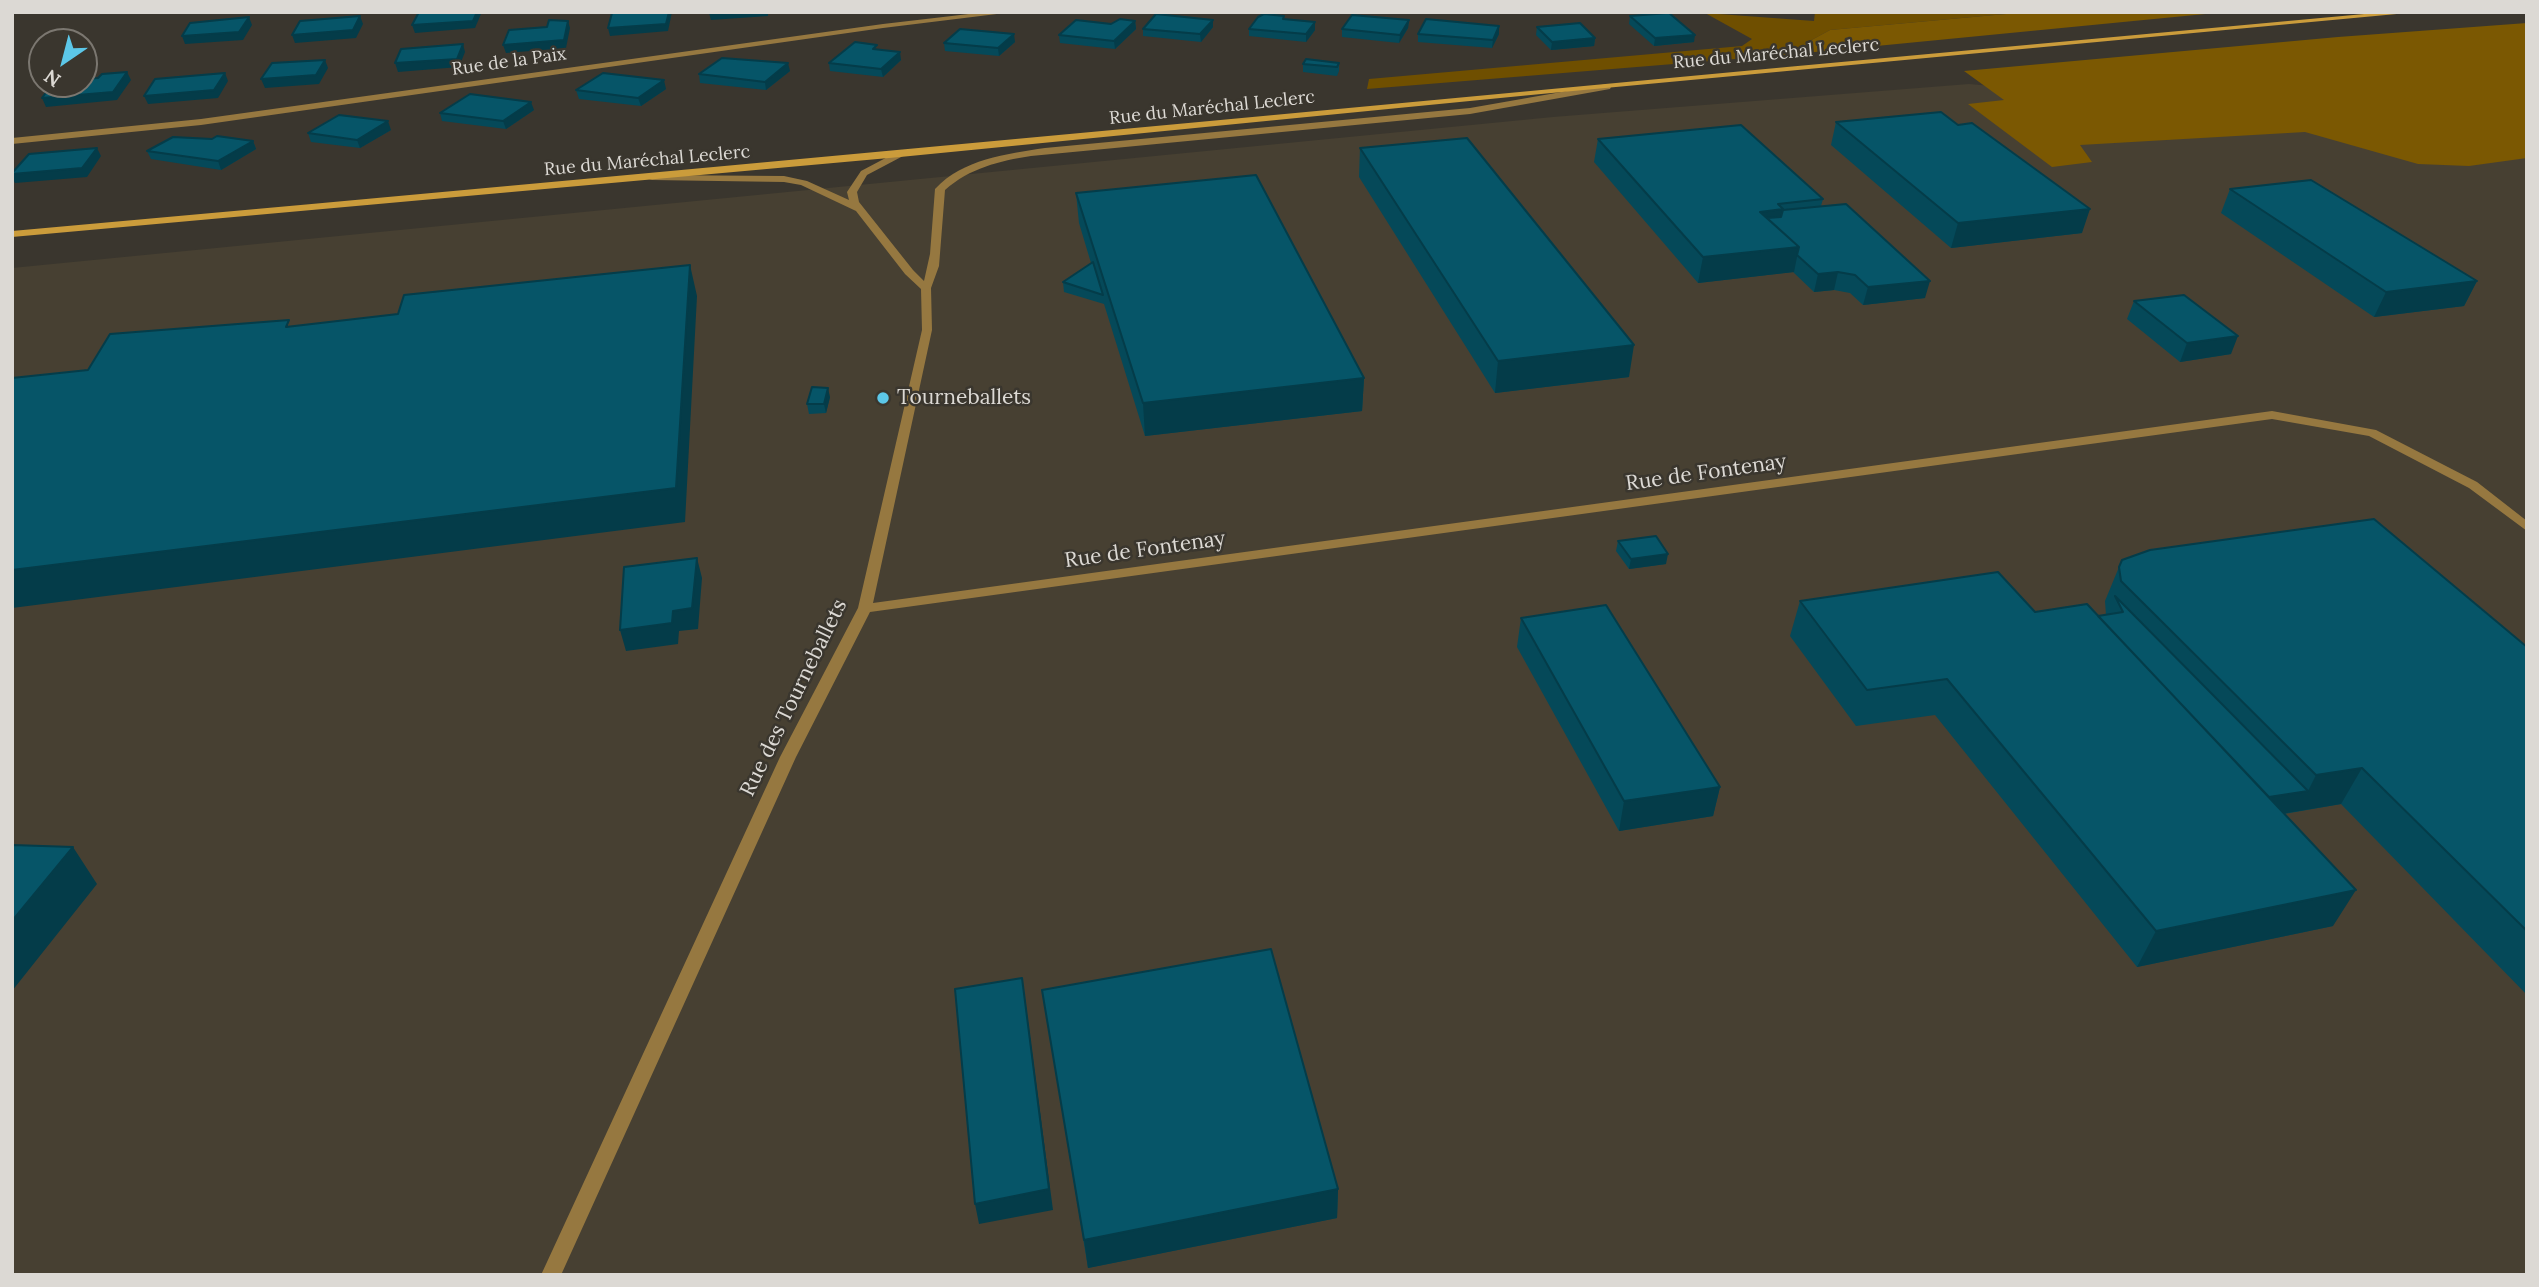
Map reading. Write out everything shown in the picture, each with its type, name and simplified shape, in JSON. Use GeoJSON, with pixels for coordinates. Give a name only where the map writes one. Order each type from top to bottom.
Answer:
{"type":"FeatureCollection","features":[{"type":"Feature","properties":{"kind":"main road","name":"Rue du Maréchal Leclerc"},"geometry":{"type":"LineString","coordinates":[[12,234],[2414,12]]}},
{"type":"Feature","properties":{"kind":"street","name":"Rue de la Paix"},"geometry":{"type":"LineString","coordinates":[[12,141],[201,122],[883,26],[1009,12]]}},
{"type":"Feature","properties":{"kind":"street"},"geometry":{"type":"LineString","coordinates":[[1550,12],[1577,12]]}},
{"type":"Feature","properties":{"kind":"street","name":"Rue des Tourneballets"},"geometry":{"type":"LineString","coordinates":[[551,1275],[788,757],[865,608],[928,330],[926,288],[933,276],[934,237],[940,189],[964,170],[1010,156],[1470,111],[1622,84]]}},
{"type":"Feature","properties":{"kind":"street"},"geometry":{"type":"LineString","coordinates":[[900,154],[876,165],[857,180],[852,192],[854,202],[909,272],[926,288]]}},
{"type":"Feature","properties":{"kind":"street"},"geometry":{"type":"LineString","coordinates":[[647,177],[784,179],[804,183],[861,209]]}},
{"type":"Feature","properties":{"kind":"street","name":"Rue de Fontenay"},"geometry":{"type":"LineString","coordinates":[[865,608],[2272,415],[2372,433],[2473,485],[2527,527]]}},
{"type":"Feature","properties":{"kind":"shaded area"},"geometry":{"type":"Polygon","coordinates":[[[1815,12],[2028,12],[1830,30],[1784,55],[1367,89],[1369,79],[1742,46],[1752,39],[1705,13],[1814,21],[1815,12]]]}},
{"type":"Feature","properties":{"kind":"shaded area"},"geometry":{"type":"Polygon","coordinates":[[[2028,12],[2226,12],[1784,55],[1830,30],[2028,12]]]}},
{"type":"Feature","properties":{"kind":"shaded area"},"geometry":{"type":"Polygon","coordinates":[[[2527,23],[2527,158],[2469,166],[2418,164],[2305,132],[2080,145],[2092,162],[2052,167],[1968,104],[2004,100],[1964,71],[2338,37],[2527,23]]]}},
{"type":"Feature","properties":{"kind":"shaded area"},"geometry":{"type":"Polygon","coordinates":[[[1969,84],[2527,134],[2527,1275],[12,1275],[12,268],[1553,117],[1969,84]]]}},
{"type":"Feature","properties":{"kind":"building"},"geometry":{"type":"Polygon","coordinates":[[[419,12],[477,12],[473,21],[412,25],[419,12]]]}},
{"type":"Feature","properties":{"kind":"building"},"geometry":{"type":"Polygon","coordinates":[[[669,12],[666,24],[608,28],[612,13],[669,12]]]}},
{"type":"Feature","properties":{"kind":"building"},"geometry":{"type":"Polygon","coordinates":[[[1669,13],[1695,35],[1655,38],[1630,16],[1669,13]]]}},
{"type":"Feature","properties":{"kind":"building"},"geometry":{"type":"Polygon","coordinates":[[[1156,14],[1213,20],[1200,34],[1143,29],[1156,14]]]}},
{"type":"Feature","properties":{"kind":"building"},"geometry":{"type":"Polygon","coordinates":[[[1264,14],[1315,22],[1306,34],[1249,29],[1258,17],[1264,14]]]}},
{"type":"Feature","properties":{"kind":"building"},"geometry":{"type":"Polygon","coordinates":[[[1352,15],[1409,20],[1400,35],[1342,29],[1352,15]]]}},
{"type":"Feature","properties":{"kind":"building"},"geometry":{"type":"Polygon","coordinates":[[[360,16],[353,30],[292,35],[300,21],[360,16]]]}},
{"type":"Feature","properties":{"kind":"building"},"geometry":{"type":"Polygon","coordinates":[[[249,17],[239,32],[182,36],[190,23],[249,17]]]}},
{"type":"Feature","properties":{"kind":"building"},"geometry":{"type":"Polygon","coordinates":[[[1120,19],[1135,21],[1114,41],[1059,35],[1076,20],[1111,24],[1120,19]]]}},
{"type":"Feature","properties":{"kind":"building"},"geometry":{"type":"Polygon","coordinates":[[[1426,19],[1499,26],[1493,40],[1418,34],[1426,19]]]}},
{"type":"Feature","properties":{"kind":"building"},"geometry":{"type":"Polygon","coordinates":[[[549,20],[568,21],[564,40],[503,45],[509,30],[547,27],[549,20]]]}},
{"type":"Feature","properties":{"kind":"building"},"geometry":{"type":"Polygon","coordinates":[[[1580,23],[1595,38],[1552,42],[1537,27],[1580,23]]]}},
{"type":"Feature","properties":{"kind":"building"},"geometry":{"type":"Polygon","coordinates":[[[960,29],[1014,34],[998,48],[944,43],[960,29]]]}},
{"type":"Feature","properties":{"kind":"building"},"geometry":{"type":"Polygon","coordinates":[[[855,42],[877,45],[873,49],[900,52],[881,69],[829,63],[855,42]]]}},
{"type":"Feature","properties":{"kind":"building"},"geometry":{"type":"Polygon","coordinates":[[[463,44],[457,59],[395,63],[401,49],[463,44]]]}},
{"type":"Feature","properties":{"kind":"building"},"geometry":{"type":"Polygon","coordinates":[[[722,58],[788,63],[765,82],[699,74],[722,58]]]}},
{"type":"Feature","properties":{"kind":"building"},"geometry":{"type":"Polygon","coordinates":[[[1306,59],[1339,63],[1337,67],[1303,64],[1306,59]]]}},
{"type":"Feature","properties":{"kind":"building"},"geometry":{"type":"Polygon","coordinates":[[[325,60],[316,75],[261,79],[272,63],[325,60]]]}},
{"type":"Feature","properties":{"kind":"building"},"geometry":{"type":"Polygon","coordinates":[[[127,72],[113,92],[98,93],[98,78],[102,74],[127,72]]]}},
{"type":"Feature","properties":{"kind":"building"},"geometry":{"type":"Polygon","coordinates":[[[225,73],[214,90],[144,96],[155,79],[225,73]]]}},
{"type":"Feature","properties":{"kind":"building"},"geometry":{"type":"Polygon","coordinates":[[[603,73],[664,80],[638,98],[576,90],[603,73]]]}},
{"type":"Feature","properties":{"kind":"building"},"geometry":{"type":"Polygon","coordinates":[[[470,94],[531,102],[503,121],[440,113],[470,94]]]}},
{"type":"Feature","properties":{"kind":"building"},"geometry":{"type":"Polygon","coordinates":[[[1941,112],[1958,125],[1972,123],[2090,209],[1958,223],[1836,122],[1941,112]]]}},
{"type":"Feature","properties":{"kind":"building"},"geometry":{"type":"Polygon","coordinates":[[[339,115],[388,121],[357,140],[308,133],[339,115]]]}},
{"type":"Feature","properties":{"kind":"building"},"geometry":{"type":"Polygon","coordinates":[[[1741,125],[1823,199],[1778,204],[1783,209],[1760,212],[1799,247],[1703,257],[1598,139],[1741,125]]]}},
{"type":"Feature","properties":{"kind":"building"},"geometry":{"type":"Polygon","coordinates":[[[217,136],[253,141],[218,161],[147,151],[173,137],[212,139],[217,136]]]}},
{"type":"Feature","properties":{"kind":"building"},"geometry":{"type":"Polygon","coordinates":[[[1467,138],[1634,345],[1498,361],[1360,148],[1467,138]]]}},
{"type":"Feature","properties":{"kind":"building"},"geometry":{"type":"Polygon","coordinates":[[[97,148],[82,168],[12,174],[29,154],[97,148]]]}},
{"type":"Feature","properties":{"kind":"building"},"geometry":{"type":"Polygon","coordinates":[[[1256,175],[1364,378],[1143,403],[1076,193],[1256,175]]]}},
{"type":"Feature","properties":{"kind":"building"},"geometry":{"type":"Polygon","coordinates":[[[2311,180],[2477,281],[2386,292],[2230,189],[2311,180]]]}},
{"type":"Feature","properties":{"kind":"building"},"geometry":{"type":"Polygon","coordinates":[[[1846,204],[1930,281],[1868,287],[1855,275],[1838,272],[1818,274],[1797,255],[1799,247],[1767,218],[1781,217],[1783,210],[1846,204]]]}},
{"type":"Feature","properties":{"kind":"building"},"geometry":{"type":"Polygon","coordinates":[[[1093,262],[1103,295],[1063,282],[1093,262]]]}},
{"type":"Feature","properties":{"kind":"building"},"geometry":{"type":"Polygon","coordinates":[[[690,265],[676,488],[12,570],[12,378],[88,370],[110,334],[289,320],[286,327],[398,314],[404,295],[690,265]]]}},
{"type":"Feature","properties":{"kind":"building"},"geometry":{"type":"Polygon","coordinates":[[[2184,295],[2238,336],[2187,343],[2134,301],[2184,295]]]}},
{"type":"Feature","properties":{"kind":"building"},"geometry":{"type":"Polygon","coordinates":[[[812,387],[828,388],[824,404],[807,404],[812,387]]]}},
{"type":"Feature","properties":{"kind":"building"},"geometry":{"type":"Polygon","coordinates":[[[2374,519],[2527,647],[2527,931],[2362,768],[2316,775],[2121,581],[2119,567],[2122,560],[2150,550],[2374,519]]]}},
{"type":"Feature","properties":{"kind":"building"},"geometry":{"type":"Polygon","coordinates":[[[1656,536],[1668,554],[1631,559],[1618,541],[1656,536]]]}},
{"type":"Feature","properties":{"kind":"building"},"geometry":{"type":"Polygon","coordinates":[[[697,558],[692,608],[673,611],[672,623],[620,630],[624,567],[697,558]]]}},
{"type":"Feature","properties":{"kind":"building"},"geometry":{"type":"Polygon","coordinates":[[[1998,572],[2035,612],[2087,604],[2356,890],[2156,931],[1947,679],[1867,690],[1800,601],[1998,572]]]}},
{"type":"Feature","properties":{"kind":"building"},"geometry":{"type":"Polygon","coordinates":[[[2115,596],[2308,791],[2269,797],[2098,616],[2123,612],[2115,596]]]}},
{"type":"Feature","properties":{"kind":"building"},"geometry":{"type":"Polygon","coordinates":[[[1606,605],[1720,787],[1624,801],[1521,618],[1606,605]]]}},
{"type":"Feature","properties":{"kind":"building"},"geometry":{"type":"Polygon","coordinates":[[[12,845],[73,847],[12,921],[12,845]]]}},
{"type":"Feature","properties":{"kind":"building"},"geometry":{"type":"Polygon","coordinates":[[[1271,949],[1338,1189],[1084,1240],[1042,990],[1271,949]]]}},
{"type":"Feature","properties":{"kind":"building"},"geometry":{"type":"Polygon","coordinates":[[[1022,978],[1049,1189],[975,1204],[955,989],[1022,978]]]}},
{"type":"Feature","properties":{"kind":"place","name":"Tourneballets"},"geometry":{"type":"Point","coordinates":[883,398]}}]}
